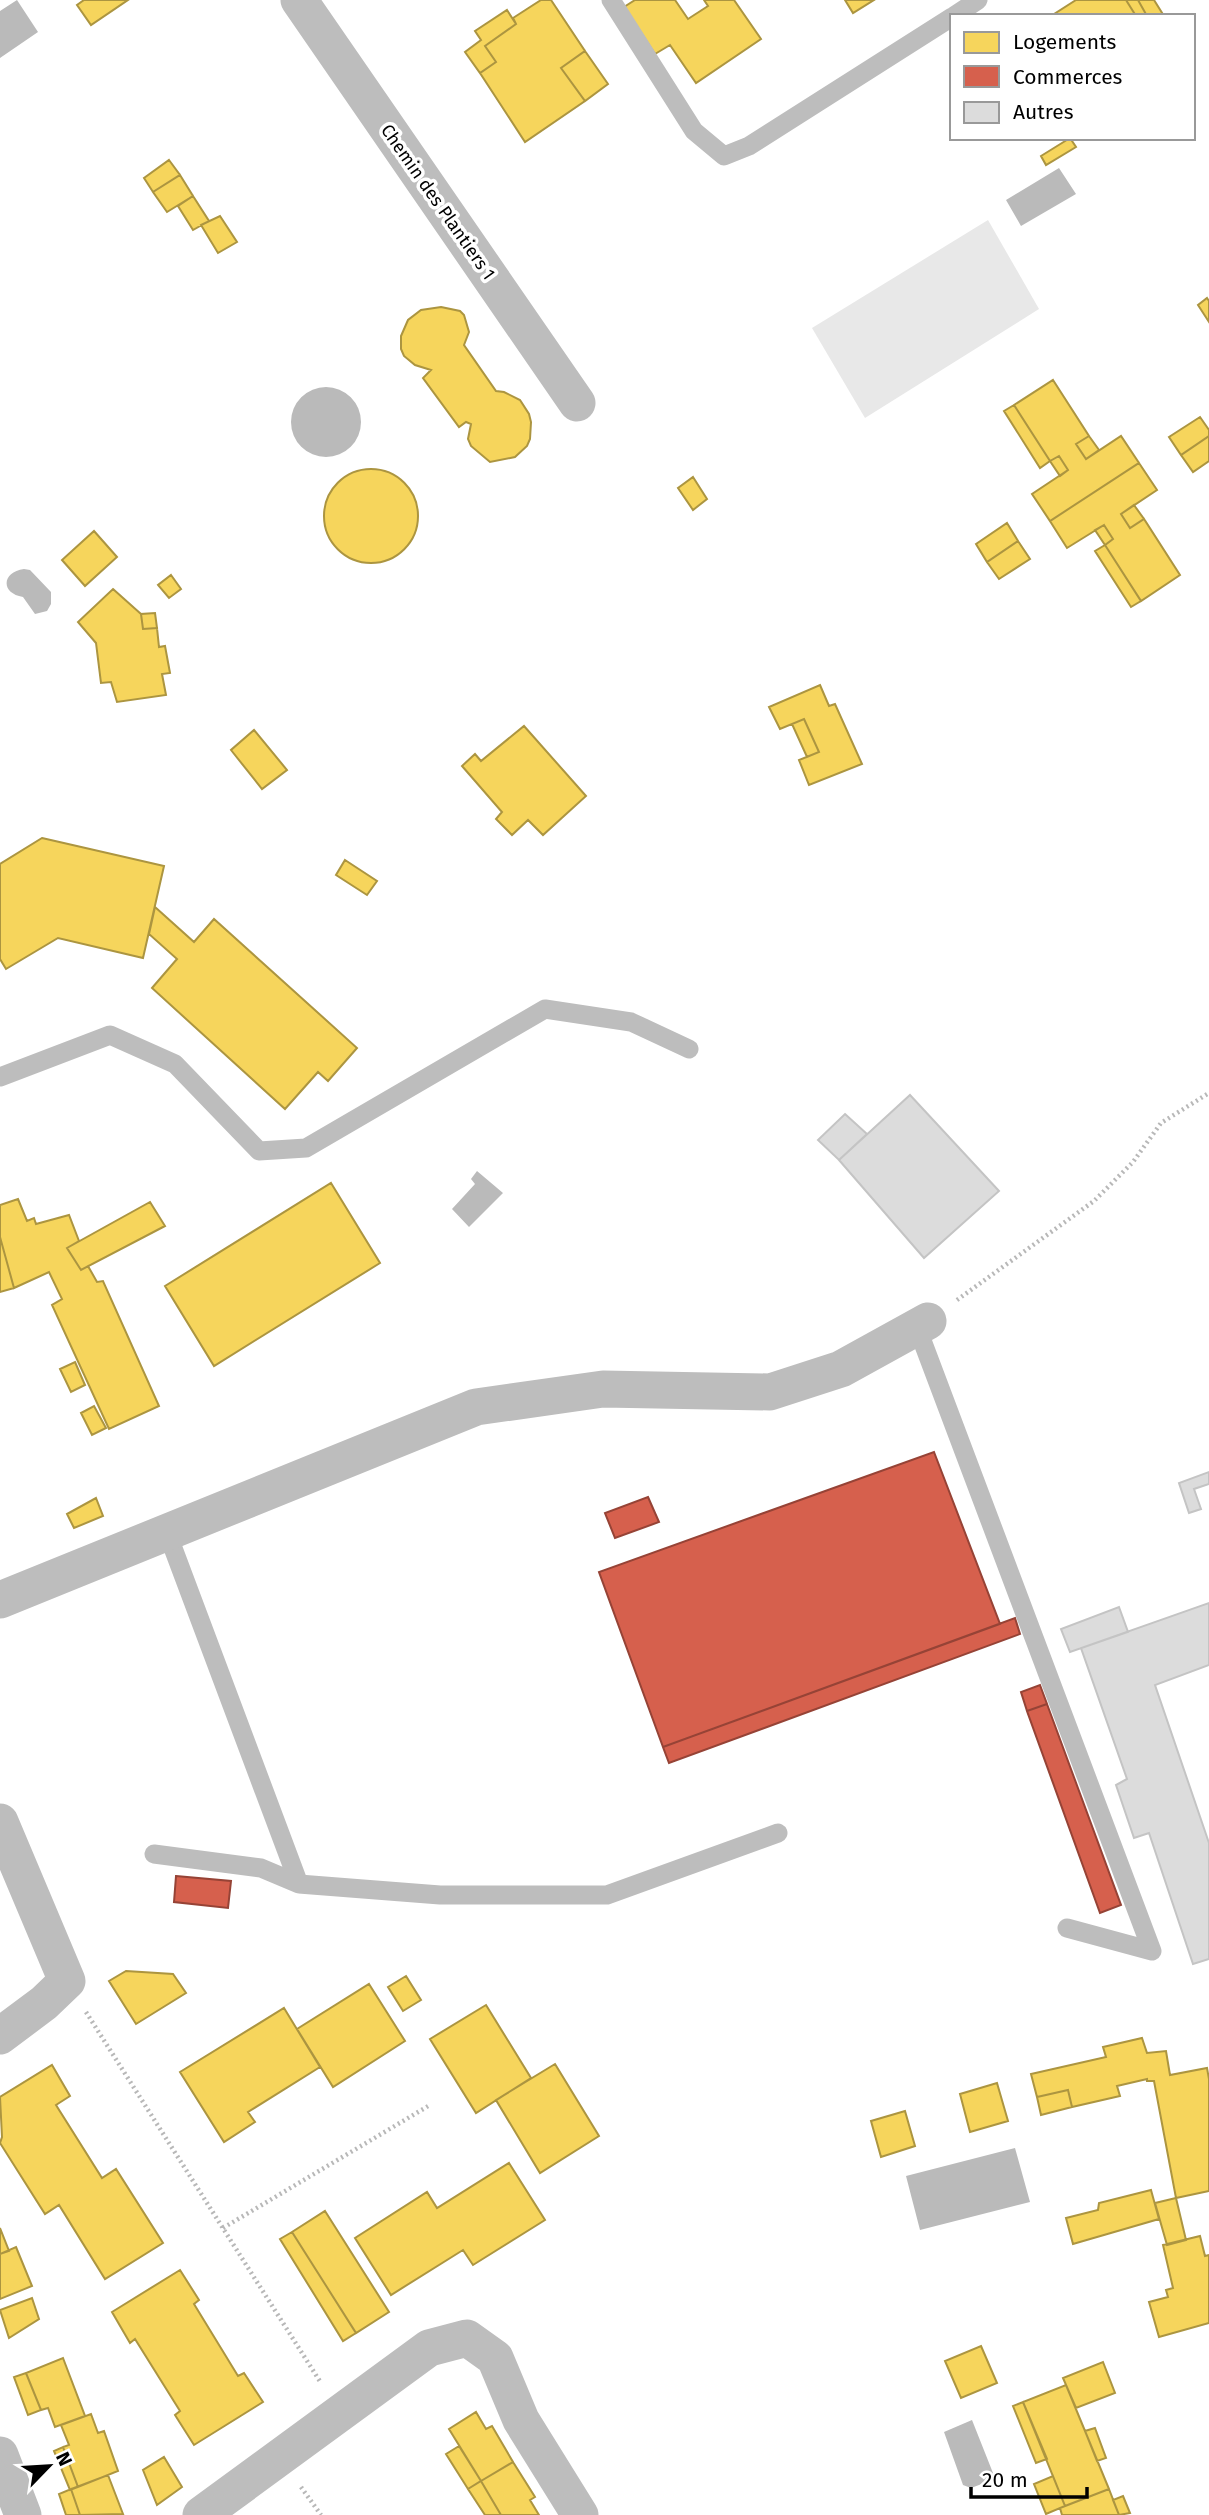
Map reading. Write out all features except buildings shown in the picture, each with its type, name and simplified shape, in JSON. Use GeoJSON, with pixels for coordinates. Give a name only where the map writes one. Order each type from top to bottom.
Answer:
{"type":"FeatureCollection","features":[{"type":"Feature","properties":{"kind":"street","name":"Chemin des Plantiers 1"},"geometry":{"type":"LineString","coordinates":[[299,0],[577,403]]}},
{"type":"Feature","properties":{"kind":"street"},"geometry":{"type":"LineString","coordinates":[[0,1600],[476,1407],[603,1389],[770,1392],[841,1369],[923,1324]]}},
{"type":"Feature","properties":{"kind":"street"},"geometry":{"type":"LineString","coordinates":[[0,1822],[67,1982],[0,2036]]}},
{"type":"Feature","properties":{"kind":"street"},"geometry":{"type":"LineString","coordinates":[[201,2515],[429,2348],[467,2338],[495,2358],[521,2420],[580,2515]]}},
{"type":"Feature","properties":{"kind":"street"},"geometry":{"type":"LineString","coordinates":[[0,2455],[23,2515]]}},
{"type":"Feature","properties":{"kind":"lane"},"geometry":{"type":"LineString","coordinates":[[611,0],[694,131],[724,156],[749,146],[950,18]]}},
{"type":"Feature","properties":{"kind":"lane"},"geometry":{"type":"LineString","coordinates":[[956,14],[978,0]]}},
{"type":"Feature","properties":{"kind":"lane"},"geometry":{"type":"LineString","coordinates":[[0,1077],[110,1035],[174,1064],[259,1151],[306,1149],[545,1009],[631,1022],[689,1049]]}},
{"type":"Feature","properties":{"kind":"lane"},"geometry":{"type":"LineString","coordinates":[[923,1324],[1152,1951],[1067,1928]]}},
{"type":"Feature","properties":{"kind":"lane"},"geometry":{"type":"LineString","coordinates":[[167,1532],[299,1884]]}},
{"type":"Feature","properties":{"kind":"lane"},"geometry":{"type":"LineString","coordinates":[[154,1854],[261,1868],[299,1884],[440,1895],[607,1895],[778,1833]]}},
{"type":"Feature","properties":{"kind":"path"},"geometry":{"type":"LineString","coordinates":[[923,1324],[1094,1201],[1133,1162],[1161,1123],[1209,1093]]}},
{"type":"Feature","properties":{"kind":"path"},"geometry":{"type":"LineString","coordinates":[[67,1982],[340,2414]]}},
{"type":"Feature","properties":{"kind":"path"},"geometry":{"type":"LineString","coordinates":[[223,2228],[430,2105]]}},
{"type":"Feature","properties":{"kind":"shaded area"},"geometry":{"type":"Polygon","coordinates":[[[17,0],[38,32],[0,58],[0,11],[17,0]]]}},
{"type":"Feature","properties":{"kind":"shaded area"},"geometry":{"type":"Polygon","coordinates":[[[1059,168],[1076,194],[1021,226],[1006,200],[1059,168]]]}},
{"type":"Feature","properties":{"kind":"shaded area"},"geometry":{"type":"Polygon","coordinates":[[[988,220],[1039,309],[865,418],[812,328],[988,220]]]}},
{"type":"Feature","properties":{"kind":"shaded area"},"geometry":{"type":"Polygon","coordinates":[[[326,387],[351,397],[361,422],[351,447],[326,457],[301,447],[291,422],[301,397],[326,387]]]}},
{"type":"Feature","properties":{"kind":"shaded area"},"geometry":{"type":"Polygon","coordinates":[[[24,569],[30,570],[51,592],[51,604],[47,611],[35,614],[23,597],[7,587],[11,574],[24,569]]]}},
{"type":"Feature","properties":{"kind":"shaded area"},"geometry":{"type":"Polygon","coordinates":[[[477,1171],[503,1193],[469,1227],[452,1209],[475,1184],[471,1179],[477,1171]]]}},
{"type":"Feature","properties":{"kind":"shaded area"},"geometry":{"type":"Polygon","coordinates":[[[1015,2148],[1030,2202],[920,2230],[906,2176],[1015,2148]]]}},
{"type":"Feature","properties":{"kind":"shaded area"},"geometry":{"type":"Polygon","coordinates":[[[972,2420],[993,2473],[987,2482],[971,2488],[963,2485],[944,2432],[972,2420]]]}}]}
